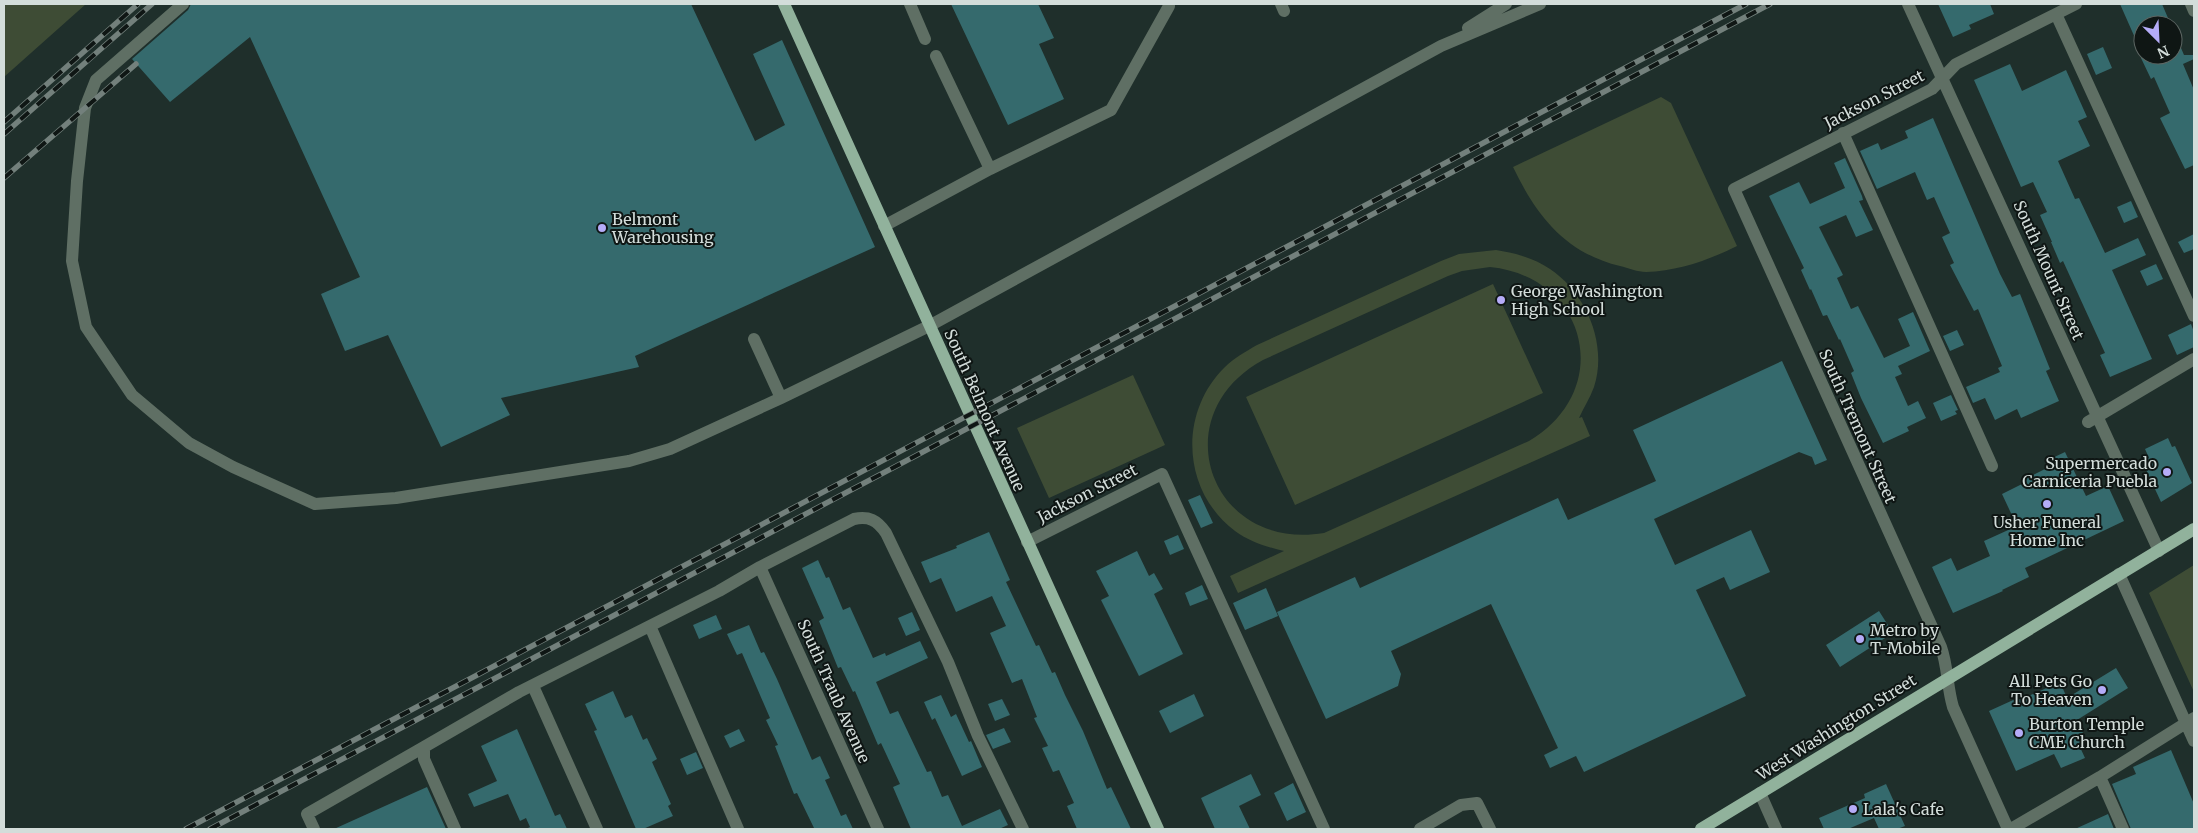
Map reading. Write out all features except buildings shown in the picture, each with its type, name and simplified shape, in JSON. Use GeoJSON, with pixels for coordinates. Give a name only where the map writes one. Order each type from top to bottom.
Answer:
{"type":"FeatureCollection","features":[{"type":"Feature","properties":{"kind":"main road","name":"South Belmont Avenue"},"geometry":{"type":"LineString","coordinates":[[784,4],[1158,829]]}},
{"type":"Feature","properties":{"kind":"main road","name":"West Washington Street"},"geometry":{"type":"LineString","coordinates":[[1701,829],[2194,529]]}},
{"type":"Feature","properties":{"kind":"street"},"geometry":{"type":"LineString","coordinates":[[183,4],[96,80],[85,108],[77,181],[72,261],[86,327],[132,395],[189,443],[233,467],[316,504],[396,498],[629,461],[670,449],[781,398],[929,326],[1441,46],[1506,4]]}},
{"type":"Feature","properties":{"kind":"street"},"geometry":{"type":"LineString","coordinates":[[910,4],[925,39]]}},
{"type":"Feature","properties":{"kind":"street"},"geometry":{"type":"LineString","coordinates":[[1441,46],[1540,4]]}},
{"type":"Feature","properties":{"kind":"street","name":"South Mount Street"},"geometry":{"type":"LineString","coordinates":[[1908,4],[1943,77],[2093,420],[2159,550]]}},
{"type":"Feature","properties":{"kind":"street","name":"Jackson Street"},"geometry":{"type":"LineString","coordinates":[[1734,189],[1932,89],[1956,64],[2076,4]]}},
{"type":"Feature","properties":{"kind":"street"},"geometry":{"type":"LineString","coordinates":[[2191,4],[2194,12]]}},
{"type":"Feature","properties":{"kind":"street"},"geometry":{"type":"LineString","coordinates":[[884,226],[990,169],[1111,110],[1169,6]]}},
{"type":"Feature","properties":{"kind":"street"},"geometry":{"type":"LineString","coordinates":[[2056,14],[2194,316]]}},
{"type":"Feature","properties":{"kind":"street"},"geometry":{"type":"LineString","coordinates":[[936,56],[990,169]]}},
{"type":"Feature","properties":{"kind":"street"},"geometry":{"type":"LineString","coordinates":[[1843,133],[1992,466]]}},
{"type":"Feature","properties":{"kind":"street","name":"South Tremont Street"},"geometry":{"type":"LineString","coordinates":[[1734,189],[1940,647],[1946,664],[1953,707],[2010,829]]}},
{"type":"Feature","properties":{"kind":"street"},"geometry":{"type":"LineString","coordinates":[[754,339],[781,398]]}},
{"type":"Feature","properties":{"kind":"street"},"geometry":{"type":"LineString","coordinates":[[2093,420],[2194,359]]}},
{"type":"Feature","properties":{"kind":"street","name":"Jackson Street"},"geometry":{"type":"LineString","coordinates":[[1027,542],[1162,474],[1324,829]]}},
{"type":"Feature","properties":{"kind":"street"},"geometry":{"type":"LineString","coordinates":[[314,829],[307,814],[424,747],[533,686],[719,591],[760,567],[854,520],[865,517],[878,523],[886,533],[940,645],[978,736],[1023,829]]}},
{"type":"Feature","properties":{"kind":"street","name":"South Traub Avenue"},"geometry":{"type":"LineString","coordinates":[[760,567],[878,829]]}},
{"type":"Feature","properties":{"kind":"street"},"geometry":{"type":"LineString","coordinates":[[2119,574],[2190,721],[2194,741]]}},
{"type":"Feature","properties":{"kind":"street"},"geometry":{"type":"LineString","coordinates":[[650,626],[738,829]]}},
{"type":"Feature","properties":{"kind":"street"},"geometry":{"type":"LineString","coordinates":[[533,686],[597,829]]}},
{"type":"Feature","properties":{"kind":"street"},"geometry":{"type":"LineString","coordinates":[[2010,829],[2100,777],[2190,721]]}},
{"type":"Feature","properties":{"kind":"street"},"geometry":{"type":"LineString","coordinates":[[424,747],[424,759],[455,829]]}},
{"type":"Feature","properties":{"kind":"street"},"geometry":{"type":"LineString","coordinates":[[2100,777],[2123,829]]}},
{"type":"Feature","properties":{"kind":"street"},"geometry":{"type":"LineString","coordinates":[[1760,792],[1776,829]]}},
{"type":"Feature","properties":{"kind":"street"},"geometry":{"type":"LineString","coordinates":[[1420,829],[1461,805],[1477,803],[1490,829]]}},
{"type":"Feature","properties":{"kind":"green space"},"geometry":{"type":"Polygon","coordinates":[[[4,4],[86,4],[4,77],[4,4]]]}},
{"type":"Feature","properties":{"kind":"green space"},"geometry":{"type":"Polygon","coordinates":[[[1661,97],[1671,103],[1737,246],[1693,264],[1643,272],[1601,260],[1583,252],[1568,242],[1542,216],[1513,167],[1661,97]]]}},
{"type":"Feature","properties":{"kind":"green space"},"geometry":{"type":"Polygon","coordinates":[[[1496,250],[1524,256],[1550,269],[1563,279],[1574,292],[1591,321],[1596,337],[1598,354],[1598,371],[1594,387],[1579,418],[1582,417],[1590,436],[1238,593],[1230,576],[1284,551],[1259,544],[1235,531],[1217,514],[1204,495],[1196,474],[1192,451],[1199,406],[1210,386],[1228,364],[1257,345],[1459,254],[1496,250]],[[1490,267],[1462,271],[1263,360],[1232,384],[1214,413],[1208,444],[1213,474],[1228,501],[1252,522],[1285,533],[1324,533],[1529,441],[1556,419],[1573,394],[1580,366],[1579,339],[1568,313],[1550,291],[1523,275],[1490,267]]]}},
{"type":"Feature","properties":{"kind":"green space"},"geometry":{"type":"Polygon","coordinates":[[[1493,284],[1543,393],[1295,505],[1246,397],[1493,284]]]}},
{"type":"Feature","properties":{"kind":"green space"},"geometry":{"type":"Polygon","coordinates":[[[1133,375],[1165,445],[1049,498],[1017,428],[1133,375]]]}},
{"type":"Feature","properties":{"kind":"green space"},"geometry":{"type":"Polygon","coordinates":[[[2194,565],[2194,692],[2149,593],[2194,565]]]}},
{"type":"Feature","properties":{"kind":"railway"},"geometry":{"type":"LineString","coordinates":[[4,122],[138,4]]}},
{"type":"Feature","properties":{"kind":"railway"},"geometry":{"type":"LineString","coordinates":[[4,134],[152,4]]}},
{"type":"Feature","properties":{"kind":"railway"},"geometry":{"type":"LineString","coordinates":[[186,829],[1746,4]]}},
{"type":"Feature","properties":{"kind":"railway"},"geometry":{"type":"LineString","coordinates":[[210,829],[1770,4]]}},
{"type":"Feature","properties":{"kind":"railway"},"geometry":{"type":"LineString","coordinates":[[4,178],[136,64]]}},
{"type":"Feature","properties":{"kind":"place","name":"Belmont Warehousing"},"geometry":{"type":"Point","coordinates":[602,228]}},
{"type":"Feature","properties":{"kind":"place","name":"George Washington High School"},"geometry":{"type":"Point","coordinates":[1501,300]}},
{"type":"Feature","properties":{"kind":"place","name":"Supermercado Carniceria Puebla"},"geometry":{"type":"Point","coordinates":[2167,472]}},
{"type":"Feature","properties":{"kind":"place","name":"Usher Funeral Home Inc"},"geometry":{"type":"Point","coordinates":[2047,504]}},
{"type":"Feature","properties":{"kind":"place","name":"Metro by T-Mobile"},"geometry":{"type":"Point","coordinates":[1860,639]}},
{"type":"Feature","properties":{"kind":"place","name":"All Pets Go To Heaven"},"geometry":{"type":"Point","coordinates":[2102,690]}},
{"type":"Feature","properties":{"kind":"place","name":"Burton Temple CME Church"},"geometry":{"type":"Point","coordinates":[2019,733]}},
{"type":"Feature","properties":{"kind":"place","name":"Lala's Cafe"},"geometry":{"type":"Point","coordinates":[1853,809]}}]}
